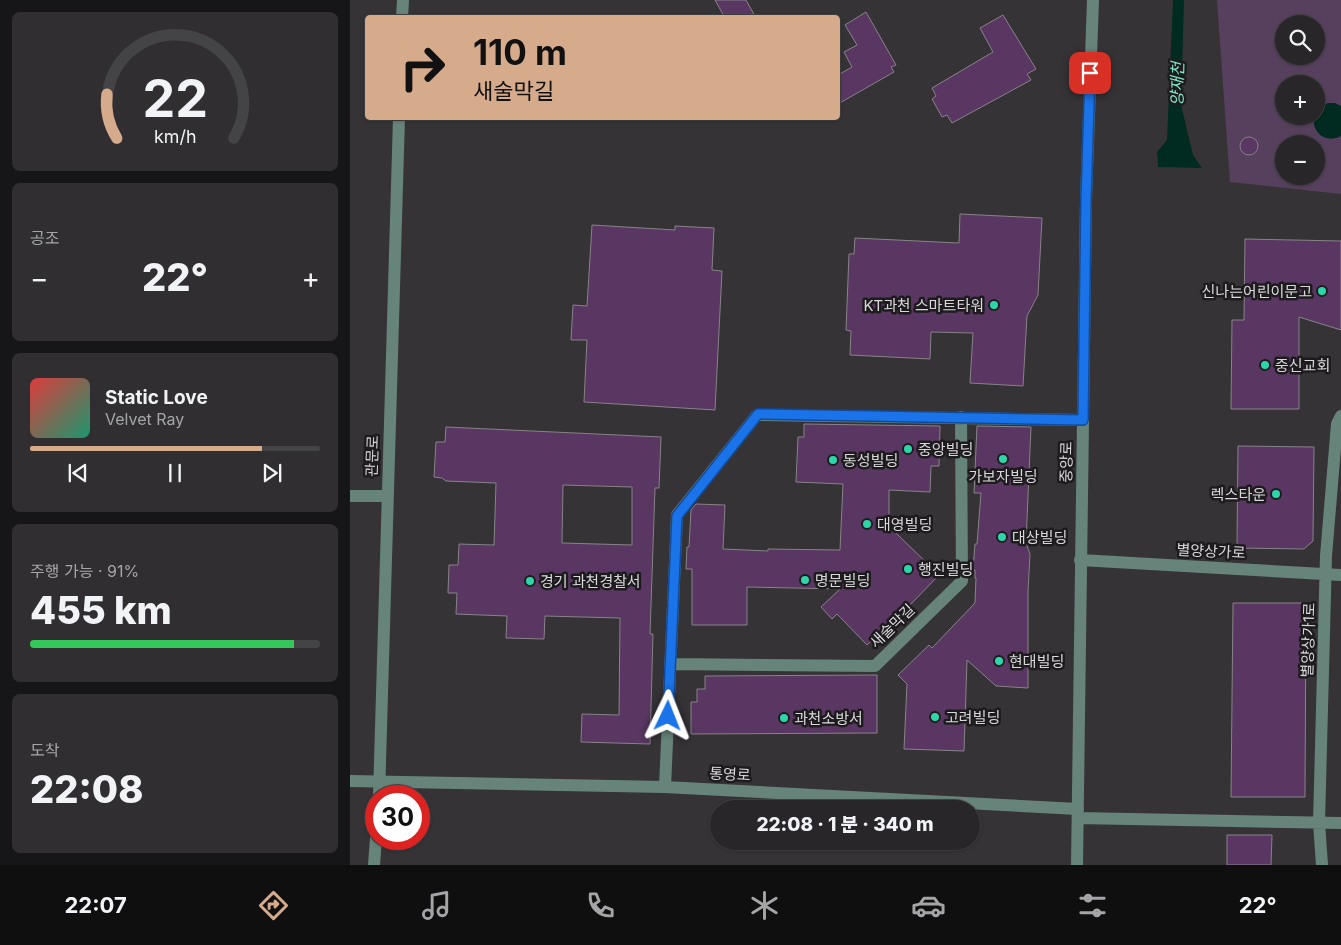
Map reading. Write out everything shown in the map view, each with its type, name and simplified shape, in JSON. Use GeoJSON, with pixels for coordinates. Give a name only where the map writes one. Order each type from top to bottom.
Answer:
{"type":"FeatureCollection","features":[{"type":"Feature","properties":{"kind":"street"},"geometry":{"type":"LineString","coordinates":[[402,15],[403,0]]}},
{"type":"Feature","properties":{"kind":"street","name":"중앙로"},"geometry":{"type":"LineString","coordinates":[[1077,865],[1086,200],[1093,0]]}},
{"type":"Feature","properties":{"kind":"street","name":"관문로"},"geometry":{"type":"LineString","coordinates":[[380,785],[399,120]]}},
{"type":"Feature","properties":{"kind":"street"},"geometry":{"type":"LineString","coordinates":[[665,787],[677,516],[758,414],[1083,420]]}},
{"type":"Feature","properties":{"kind":"street","name":"새술막길"},"geometry":{"type":"LineString","coordinates":[[670,664],[875,666],[962,581],[961,417]]}},
{"type":"Feature","properties":{"kind":"street","name":"별양상가1로"},"geometry":{"type":"LineString","coordinates":[[1322,865],[1319,823],[1326,574],[1340,422]]}},
{"type":"Feature","properties":{"kind":"street"},"geometry":{"type":"LineString","coordinates":[[350,496],[387,496]]}},
{"type":"Feature","properties":{"kind":"street","name":"별양상가로"},"geometry":{"type":"LineString","coordinates":[[1080,560],[1341,574]]}},
{"type":"Feature","properties":{"kind":"street","name":"통영로"},"geometry":{"type":"LineString","coordinates":[[350,781],[665,787],[1078,814],[1341,823]]}},
{"type":"Feature","properties":{"kind":"street"},"geometry":{"type":"LineString","coordinates":[[374,865],[375,850]]}},
{"type":"Feature","properties":{"kind":"shaded area"},"geometry":{"type":"Polygon","coordinates":[[[1217,0],[1341,0],[1341,194],[1230,182],[1217,0]]]}},
{"type":"Feature","properties":{"kind":"water","name":"양재천"},"geometry":{"type":"Polygon","coordinates":[[[1173,0],[1184,0],[1181,105],[1193,155],[1202,168],[1158,167],[1157,152],[1167,140],[1173,0]]]}},
{"type":"Feature","properties":{"kind":"water"},"geometry":{"type":"Polygon","coordinates":[[[1335,103],[1341,106],[1341,136],[1330,139],[1317,132],[1315,125],[1325,125],[1325,104],[1335,103]]]}},
{"type":"Feature","properties":{"kind":"building"},"geometry":{"type":"Polygon","coordinates":[[[715,0],[746,0],[754,15],[723,15],[715,0]]]}},
{"type":"Feature","properties":{"kind":"building"},"geometry":{"type":"Polygon","coordinates":[[[866,12],[896,65],[891,67],[894,72],[840,103],[840,74],[852,67],[844,52],[857,45],[845,25],[866,12]]]}},
{"type":"Feature","properties":{"kind":"building"},"geometry":{"type":"Polygon","coordinates":[[[1003,15],[1036,69],[1027,74],[1031,80],[952,123],[947,115],[942,117],[932,99],[936,96],[932,88],[993,52],[980,28],[1003,15]]]}},
{"type":"Feature","properties":{"kind":"building"},"geometry":{"type":"Polygon","coordinates":[[[1245,137],[1253,137],[1258,142],[1256,153],[1245,155],[1240,150],[1240,142],[1245,137]]]}},
{"type":"Feature","properties":{"kind":"building"},"geometry":{"type":"Polygon","coordinates":[[[960,214],[1042,218],[1038,295],[1027,316],[1023,386],[970,383],[973,333],[931,332],[930,359],[850,355],[851,331],[846,330],[849,254],[854,254],[855,238],[959,243],[960,214]]]}},
{"type":"Feature","properties":{"kind":"building"},"geometry":{"type":"Polygon","coordinates":[[[592,225],[675,230],[675,226],[714,228],[712,270],[722,271],[715,410],[584,402],[587,340],[571,340],[573,305],[587,306],[592,225]]]}},
{"type":"Feature","properties":{"kind":"building"},"geometry":{"type":"Polygon","coordinates":[[[1245,239],[1341,241],[1341,330],[1299,317],[1299,409],[1231,409],[1232,320],[1244,320],[1245,239]]]}},
{"type":"Feature","properties":{"kind":"building"},"geometry":{"type":"Polygon","coordinates":[[[804,424],[940,426],[939,466],[931,466],[930,492],[889,490],[889,520],[897,529],[895,532],[939,575],[867,645],[837,614],[832,619],[821,607],[840,589],[747,587],[747,625],[692,625],[692,569],[686,569],[691,510],[696,504],[725,505],[723,549],[768,551],[768,549],[840,550],[843,484],[796,482],[798,437],[804,437],[804,424]]]}},
{"type":"Feature","properties":{"kind":"building"},"geometry":{"type":"Polygon","coordinates":[[[977,426],[1031,427],[1026,543],[1030,554],[1028,688],[996,686],[967,660],[964,751],[904,749],[907,684],[898,675],[929,645],[932,648],[975,603],[976,578],[975,570],[973,570],[981,493],[974,493],[977,426]]]}},
{"type":"Feature","properties":{"kind":"building"},"geometry":{"type":"Polygon","coordinates":[[[446,427],[661,437],[659,488],[655,488],[650,634],[653,634],[650,744],[581,742],[582,714],[619,715],[620,618],[545,616],[544,639],[506,638],[507,616],[456,614],[457,593],[448,593],[449,565],[458,565],[459,544],[494,545],[496,483],[446,481],[442,478],[434,477],[436,442],[445,442],[446,427]],[[563,485],[562,543],[632,545],[632,487],[563,485]]]}},
{"type":"Feature","properties":{"kind":"building","name":"렉스타운"},"geometry":{"type":"Polygon","coordinates":[[[1238,446],[1314,447],[1313,541],[1304,549],[1237,548],[1238,446]]]}},
{"type":"Feature","properties":{"kind":"building"},"geometry":{"type":"Polygon","coordinates":[[[1233,603],[1306,603],[1305,797],[1231,797],[1233,603]]]}},
{"type":"Feature","properties":{"kind":"building","name":"과천소방서"},"geometry":{"type":"Polygon","coordinates":[[[877,675],[877,733],[691,734],[691,702],[697,702],[697,689],[705,689],[705,676],[877,675]]]}},
{"type":"Feature","properties":{"kind":"building"},"geometry":{"type":"Polygon","coordinates":[[[1227,835],[1272,835],[1271,865],[1227,865],[1227,835]]]}},
{"type":"Feature","properties":{"kind":"place","name":"신나는어린이문고"},"geometry":{"type":"Point","coordinates":[1322,291]}},
{"type":"Feature","properties":{"kind":"place","name":"KT과천 스마트타워"},"geometry":{"type":"Point","coordinates":[994,305]}},
{"type":"Feature","properties":{"kind":"place","name":"중신교회"},"geometry":{"type":"Point","coordinates":[1265,365]}},
{"type":"Feature","properties":{"kind":"place","name":"중앙빌딩"},"geometry":{"type":"Point","coordinates":[908,449]}},
{"type":"Feature","properties":{"kind":"place","name":"가보자빌딩"},"geometry":{"type":"Point","coordinates":[1003,459]}},
{"type":"Feature","properties":{"kind":"place","name":"동성빌딩"},"geometry":{"type":"Point","coordinates":[833,460]}},
{"type":"Feature","properties":{"kind":"place","name":"렉스타운"},"geometry":{"type":"Point","coordinates":[1276,494]}},
{"type":"Feature","properties":{"kind":"place","name":"대영빌딩"},"geometry":{"type":"Point","coordinates":[867,524]}},
{"type":"Feature","properties":{"kind":"place","name":"대상빌딩"},"geometry":{"type":"Point","coordinates":[1002,537]}},
{"type":"Feature","properties":{"kind":"place","name":"행진빌딩"},"geometry":{"type":"Point","coordinates":[908,569]}},
{"type":"Feature","properties":{"kind":"place","name":"명문빌딩"},"geometry":{"type":"Point","coordinates":[805,580]}},
{"type":"Feature","properties":{"kind":"place","name":"경기 과천경찰서"},"geometry":{"type":"Point","coordinates":[530,581]}},
{"type":"Feature","properties":{"kind":"place","name":"현대빌딩"},"geometry":{"type":"Point","coordinates":[999,661]}},
{"type":"Feature","properties":{"kind":"place","name":"고려빌딩"},"geometry":{"type":"Point","coordinates":[935,717]}},
{"type":"Feature","properties":{"kind":"place","name":"과천소방서"},"geometry":{"type":"Point","coordinates":[784,718]}},
{"type":"Feature","properties":{"kind":"route"},"geometry":{"type":"LineString","coordinates":[[668,716],[677,516],[758,414],[1083,420],[1090,73]]}}]}
